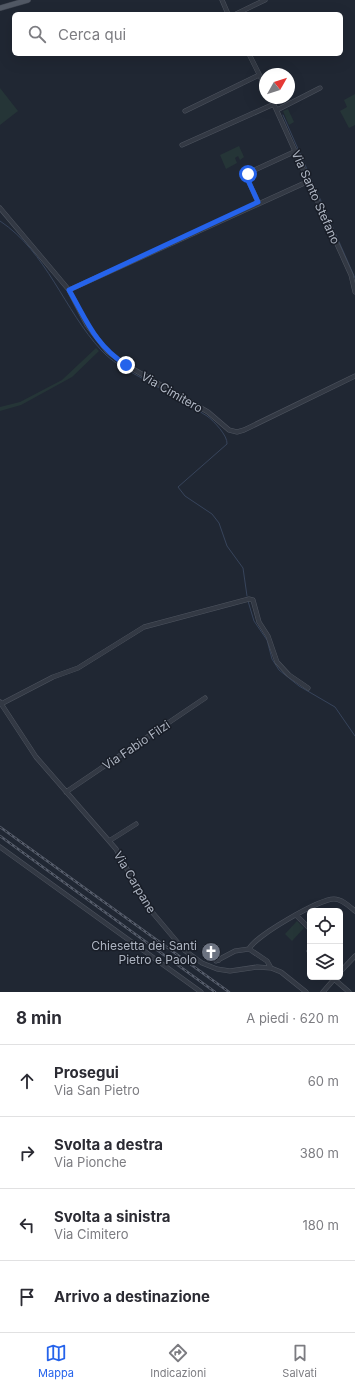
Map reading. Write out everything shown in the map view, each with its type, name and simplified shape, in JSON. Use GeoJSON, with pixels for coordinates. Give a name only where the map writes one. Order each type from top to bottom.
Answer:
{"type":"FeatureCollection","features":[{"type":"Feature","properties":{"kind":"main road"},"geometry":{"type":"LineString","coordinates":[[0,8],[28,0]]}},
{"type":"Feature","properties":{"kind":"street"},"geometry":{"type":"LineString","coordinates":[[222,0],[226,12]]}},
{"type":"Feature","properties":{"kind":"street"},"geometry":{"type":"LineString","coordinates":[[240,12],[265,0]]}},
{"type":"Feature","properties":{"kind":"street"},"geometry":{"type":"LineString","coordinates":[[186,112],[259,75],[250,56]]}},
{"type":"Feature","properties":{"kind":"street"},"geometry":{"type":"LineString","coordinates":[[277,110],[320,88]]}},
{"type":"Feature","properties":{"kind":"street"},"geometry":{"type":"LineString","coordinates":[[182,145],[274,104]]}},
{"type":"Feature","properties":{"kind":"street","name":"Via Santo Stefano"},"geometry":{"type":"LineString","coordinates":[[274,104],[351,275],[355,292]]}},
{"type":"Feature","properties":{"kind":"street"},"geometry":{"type":"LineString","coordinates":[[258,202],[247,178],[248,174],[296,151]]}},
{"type":"Feature","properties":{"kind":"street"},"geometry":{"type":"LineString","coordinates":[[69,290],[258,202],[309,181]]}},
{"type":"Feature","properties":{"kind":"street","name":"Via Cimitero"},"geometry":{"type":"LineString","coordinates":[[0,208],[69,290],[87,325],[107,352],[126,365],[208,412],[231,431],[237,432],[244,430],[355,376]]}},
{"type":"Feature","properties":{"kind":"street"},"geometry":{"type":"LineString","coordinates":[[1,703],[53,677],[78,668],[144,627],[249,599],[253,600],[258,618],[268,636],[277,662],[286,673],[308,688]]}},
{"type":"Feature","properties":{"kind":"street","name":"Via Fabio Filzi"},"geometry":{"type":"LineString","coordinates":[[66,792],[205,698]]}},
{"type":"Feature","properties":{"kind":"street","name":"Via Carpane"},"geometry":{"type":"LineString","coordinates":[[1,703],[36,757],[108,840],[123,860],[148,906],[175,940],[197,960],[209,966],[230,971],[257,967],[272,968]]}},
{"type":"Feature","properties":{"kind":"street"},"geometry":{"type":"LineString","coordinates":[[108,840],[136,824]]}},
{"type":"Feature","properties":{"kind":"street"},"geometry":{"type":"LineString","coordinates":[[0,847],[201,992]]}},
{"type":"Feature","properties":{"kind":"street"},"geometry":{"type":"LineString","coordinates":[[249,949],[253,943],[262,936],[296,915],[334,899],[344,902],[355,911]]}},
{"type":"Feature","properties":{"kind":"street"},"geometry":{"type":"LineString","coordinates":[[296,915],[307,926]]}},
{"type":"Feature","properties":{"kind":"street"},"geometry":{"type":"LineString","coordinates":[[214,955],[217,961],[235,952],[249,949],[267,960],[272,968],[284,975],[306,992]]}},
{"type":"Feature","properties":{"kind":"street"},"geometry":{"type":"LineString","coordinates":[[343,969],[355,956]]}},
{"type":"Feature","properties":{"kind":"street"},"geometry":{"type":"LineString","coordinates":[[323,992],[333,980]]}},
{"type":"Feature","properties":{"kind":"street"},"geometry":{"type":"LineString","coordinates":[[337,980],[349,992]]}},
{"type":"Feature","properties":{"kind":"shaded area"},"geometry":{"type":"Polygon","coordinates":[[[0,88],[18,111],[0,125],[0,88]]]}},
{"type":"Feature","properties":{"kind":"shaded area"},"geometry":{"type":"Polygon","coordinates":[[[355,94],[355,125],[349,128],[340,111],[347,107],[344,100],[355,94]]]}},
{"type":"Feature","properties":{"kind":"shaded area"},"geometry":{"type":"Polygon","coordinates":[[[288,109],[294,122],[289,125],[283,111],[288,109]]]}},
{"type":"Feature","properties":{"kind":"shaded area"},"geometry":{"type":"Polygon","coordinates":[[[239,146],[244,157],[240,160],[238,156],[235,158],[237,163],[226,169],[220,155],[239,146]]]}},
{"type":"Feature","properties":{"kind":"shaded area"},"geometry":{"type":"Polygon","coordinates":[[[96,348],[99,351],[72,377],[21,405],[0,411],[0,407],[20,402],[62,380],[96,348]]]}},
{"type":"Feature","properties":{"kind":"shaded area"},"geometry":{"type":"Polygon","coordinates":[[[297,921],[304,928],[292,941],[285,934],[297,921]]]}},
{"type":"Feature","properties":{"kind":"waterway"},"geometry":{"type":"LineString","coordinates":[[283,115],[355,278]]}},
{"type":"Feature","properties":{"kind":"waterway"},"geometry":{"type":"LineString","coordinates":[[0,221],[16,234],[43,265],[76,317],[105,354],[123,368],[207,416],[223,433],[227,444],[178,487],[185,496],[212,514],[219,523],[227,546],[243,568],[247,596]]}},
{"type":"Feature","properties":{"kind":"waterway"},"geometry":{"type":"LineString","coordinates":[[248,601],[254,621],[267,640],[272,659],[279,670],[299,686],[335,707],[355,736]]}},
{"type":"Feature","properties":{"kind":"railway"},"geometry":{"type":"LineString","coordinates":[[0,827],[229,992]]}},
{"type":"Feature","properties":{"kind":"railway"},"geometry":{"type":"LineString","coordinates":[[0,836],[215,992]]}},
{"type":"Feature","properties":{"kind":"place","name":"Chiesetta dei Santi Pietro e Paolo"},"geometry":{"type":"Point","coordinates":[211,952]}},
{"type":"Feature","properties":{"kind":"route"},"geometry":{"type":"LineString","coordinates":[[126,365],[107,352],[99,342],[84,320],[69,290],[258,202],[247,178],[248,174]]}}]}
